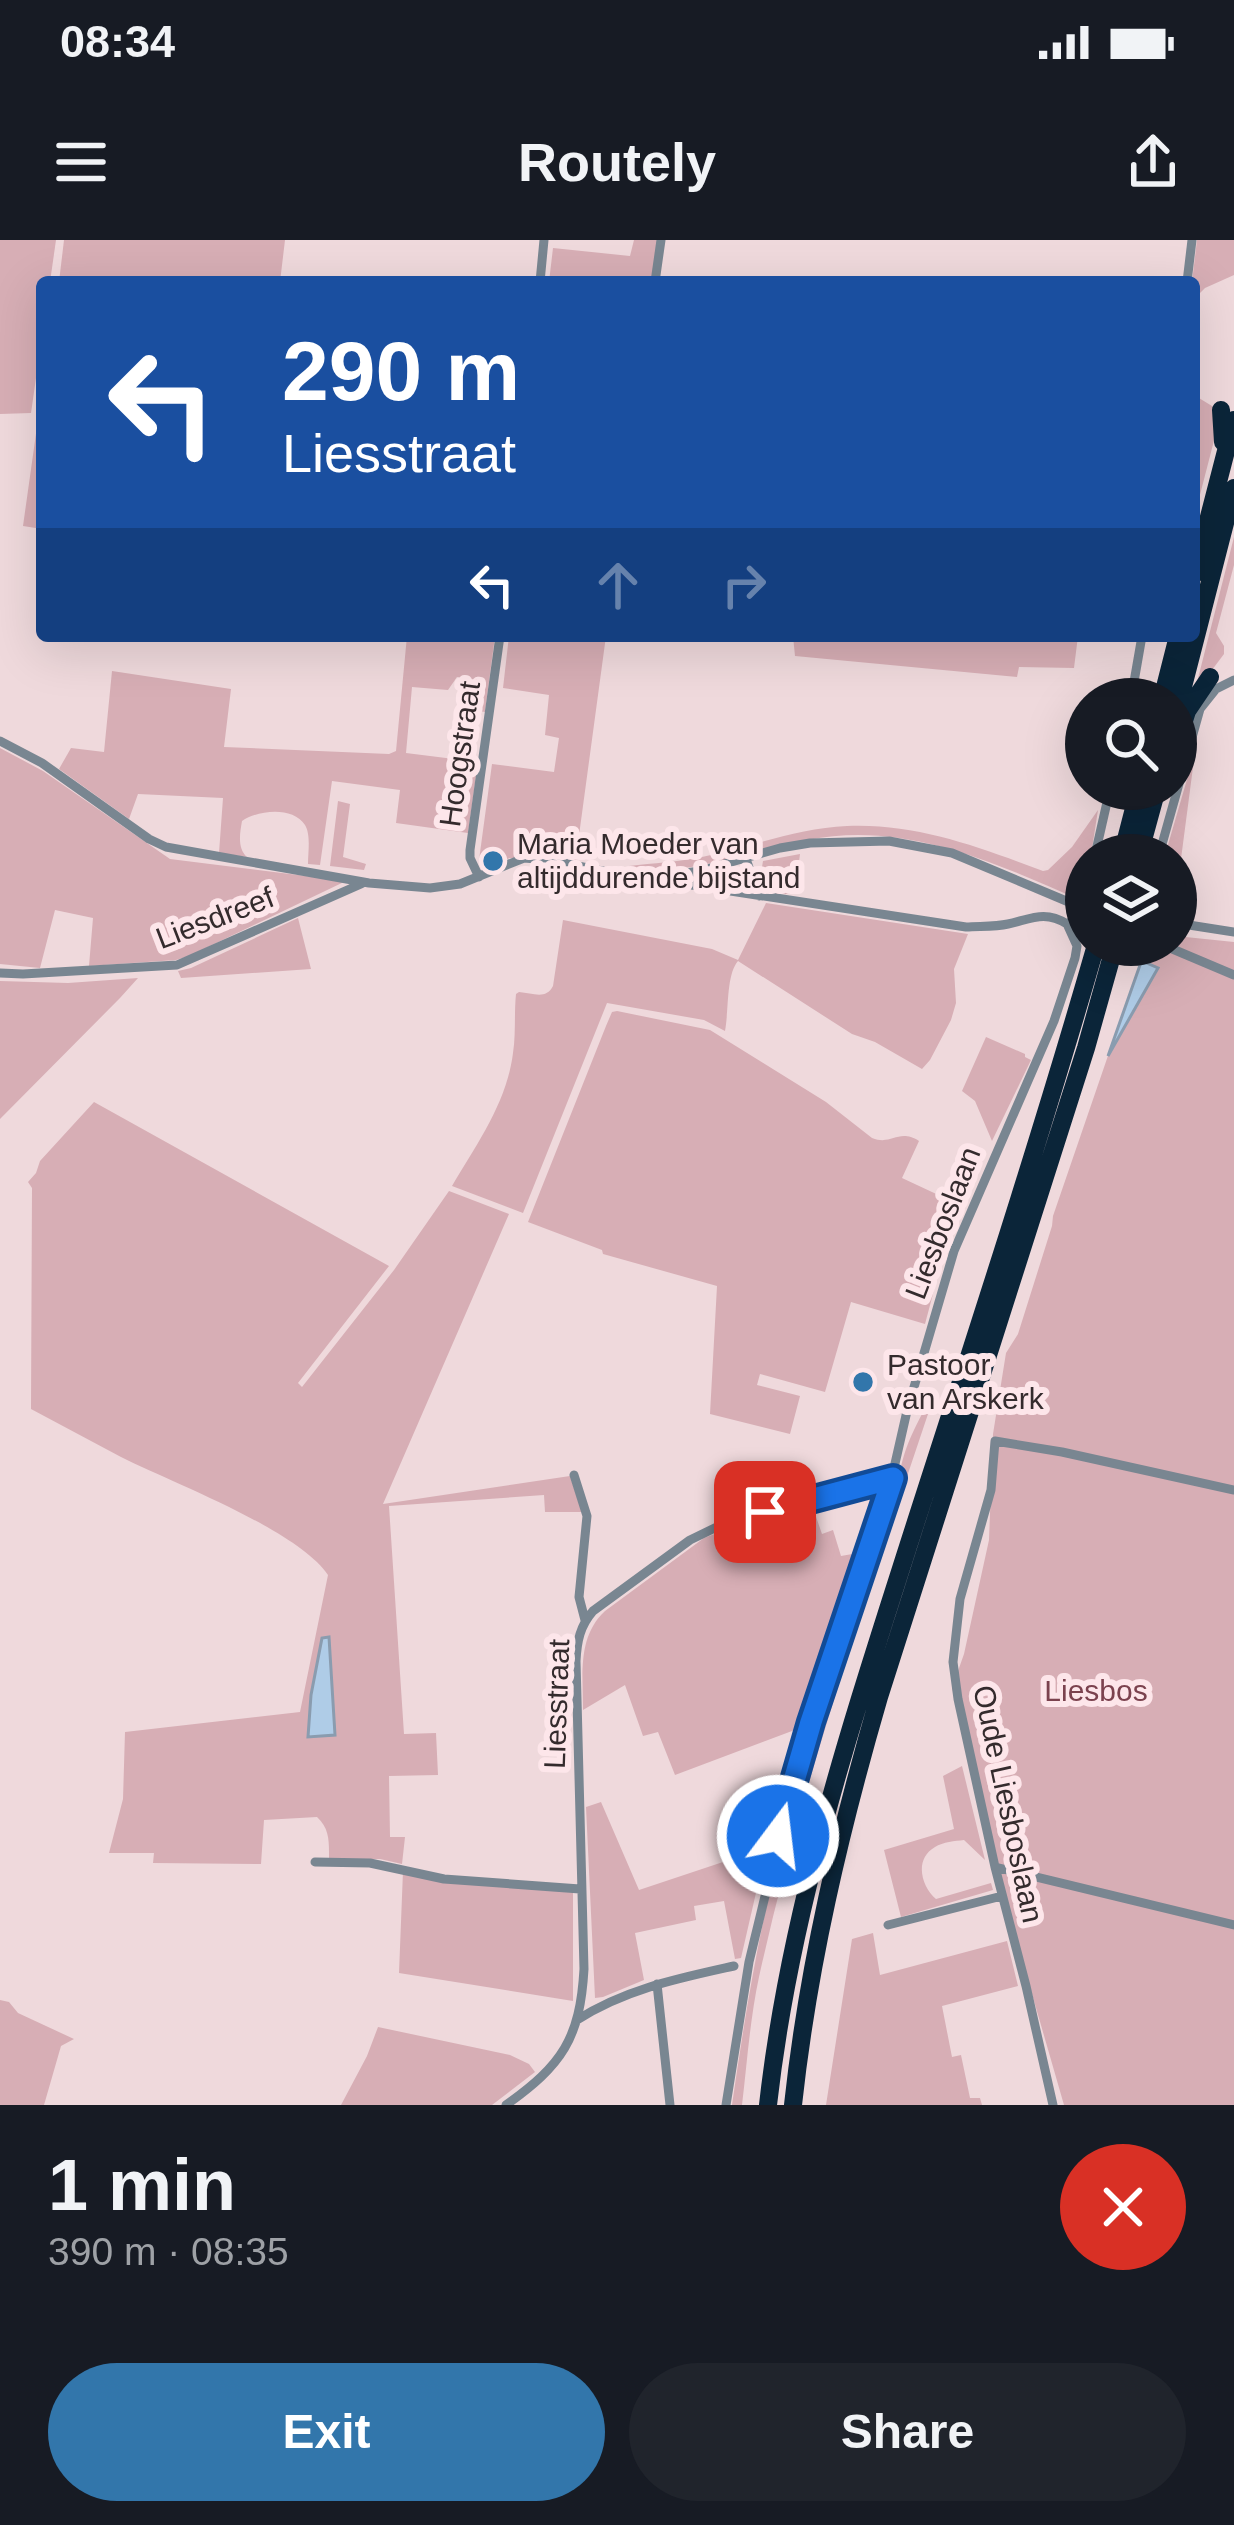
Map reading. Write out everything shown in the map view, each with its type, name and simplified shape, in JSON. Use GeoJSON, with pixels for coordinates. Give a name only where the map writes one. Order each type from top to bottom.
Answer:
{"type":"FeatureCollection","features":[{"type":"Feature","properties":{"kind":"highway"},"geometry":{"type":"LineString","coordinates":[[1200,551],[1226,453],[1227,415]]}},
{"type":"Feature","properties":{"kind":"highway"},"geometry":{"type":"LineString","coordinates":[[1200,620],[1234,488]]}},
{"type":"Feature","properties":{"kind":"highway"},"geometry":{"type":"LineString","coordinates":[[1167,678],[1176,642]]}},
{"type":"Feature","properties":{"kind":"highway"},"geometry":{"type":"LineString","coordinates":[[1185,678],[1194,642]]}},
{"type":"Feature","properties":{"kind":"highway"},"geometry":{"type":"LineString","coordinates":[[1197,696],[1210,677]]}},
{"type":"Feature","properties":{"kind":"highway"},"geometry":{"type":"LineString","coordinates":[[768,2105],[796,1934],[828,1803],[1090,966]]}},
{"type":"Feature","properties":{"kind":"highway"},"geometry":{"type":"LineString","coordinates":[[793,2105],[809,1993],[849,1802],[1109,966]]}},
{"type":"Feature","properties":{"kind":"street"},"geometry":{"type":"LineString","coordinates":[[541,276],[544,240]]}},
{"type":"Feature","properties":{"kind":"street"},"geometry":{"type":"LineString","coordinates":[[657,276],[661,240]]}},
{"type":"Feature","properties":{"kind":"street"},"geometry":{"type":"LineString","coordinates":[[1188,276],[1192,240]]}},
{"type":"Feature","properties":{"kind":"street","name":"Hoogstraat"},"geometry":{"type":"LineString","coordinates":[[479,877],[470,850],[499,642]]}},
{"type":"Feature","properties":{"kind":"street"},"geometry":{"type":"LineString","coordinates":[[1135,678],[1141,642]]}},
{"type":"Feature","properties":{"kind":"street"},"geometry":{"type":"LineString","coordinates":[[1165,834],[1200,709],[1216,689],[1234,680]]}},
{"type":"Feature","properties":{"kind":"street"},"geometry":{"type":"LineString","coordinates":[[0,741],[42,763],[166,847],[369,883],[430,889],[460,884],[524,858],[657,878],[700,872],[810,843],[889,841],[952,853],[1065,900]]}},
{"type":"Feature","properties":{"kind":"street"},"geometry":{"type":"LineString","coordinates":[[746,859],[759,896]]}},
{"type":"Feature","properties":{"kind":"street","name":"Liesdreef"},"geometry":{"type":"LineString","coordinates":[[0,973],[177,965],[355,885],[369,883]]}},
{"type":"Feature","properties":{"kind":"street"},"geometry":{"type":"LineString","coordinates":[[686,884],[966,927],[1004,925],[1045,915],[1065,923]]}},
{"type":"Feature","properties":{"kind":"street"},"geometry":{"type":"LineString","coordinates":[[1197,926],[1234,932]]}},
{"type":"Feature","properties":{"kind":"street"},"geometry":{"type":"LineString","coordinates":[[1197,959],[1234,975]]}},
{"type":"Feature","properties":{"kind":"street","name":"Liesboslaan"},"geometry":{"type":"LineString","coordinates":[[726,2105],[749,1962],[778,1836],[893,1478],[953,1252],[1054,1021],[1072,966]]}},
{"type":"Feature","properties":{"kind":"street","name":"Oude Liesboslaan"},"geometry":{"type":"LineString","coordinates":[[1053,2105],[994,1867],[953,1661],[960,1599],[991,1490],[995,1442],[1234,1490]]}},
{"type":"Feature","properties":{"kind":"street"},"geometry":{"type":"LineString","coordinates":[[574,1475],[587,1516],[580,1597],[585,1620]]}},
{"type":"Feature","properties":{"kind":"street","name":"Liesstraat"},"geometry":{"type":"LineString","coordinates":[[506,2105],[549,2072],[562,2054],[583,1991],[576,1661],[585,1620],[690,1540],[723,1524],[893,1478]]}},
{"type":"Feature","properties":{"kind":"street"},"geometry":{"type":"LineString","coordinates":[[315,1862],[370,1863],[444,1879],[580,1889]]}},
{"type":"Feature","properties":{"kind":"street"},"geometry":{"type":"LineString","coordinates":[[994,1867],[1234,1924]]}},
{"type":"Feature","properties":{"kind":"street"},"geometry":{"type":"LineString","coordinates":[[889,1925],[1002,1896]]}},
{"type":"Feature","properties":{"kind":"street"},"geometry":{"type":"LineString","coordinates":[[577,2020],[657,1984],[734,1966]]}},
{"type":"Feature","properties":{"kind":"street"},"geometry":{"type":"LineString","coordinates":[[657,1984],[670,2105]]}},
{"type":"Feature","properties":{"kind":"street"},"geometry":{"type":"LineString","coordinates":[[583,1991],[594,2005],[603,2005]]}},
{"type":"Feature","properties":{"kind":"green space"},"geometry":{"type":"Polygon","coordinates":[[[0,240],[56,240],[51,276],[36,276],[36,378],[31,413],[0,414],[0,240]]]}},
{"type":"Feature","properties":{"kind":"green space"},"geometry":{"type":"Polygon","coordinates":[[[64,240],[285,240],[281,276],[60,276],[64,240]]]}},
{"type":"Feature","properties":{"kind":"green space"},"geometry":{"type":"Polygon","coordinates":[[[634,240],[659,240],[654,276],[550,276],[553,248],[630,256],[634,240]]]}},
{"type":"Feature","properties":{"kind":"green space"},"geometry":{"type":"Polygon","coordinates":[[[1197,240],[1234,240],[1234,275],[1200,293],[1200,276],[1193,276],[1197,240]]]}},
{"type":"Feature","properties":{"kind":"green space"},"geometry":{"type":"Polygon","coordinates":[[[1200,399],[1212,406],[1217,429],[1200,495],[1200,399]]]}},
{"type":"Feature","properties":{"kind":"green space"},"geometry":{"type":"Polygon","coordinates":[[[36,434],[36,528],[23,526],[36,434]]]}},
{"type":"Feature","properties":{"kind":"green space"},"geometry":{"type":"Polygon","coordinates":[[[1234,537],[1234,565],[1216,633],[1224,654],[1197,690],[1234,537]]]}},
{"type":"Feature","properties":{"kind":"green space"},"geometry":{"type":"Polygon","coordinates":[[[406,642],[494,642],[485,712],[474,710],[477,680],[457,677],[448,690],[412,687],[406,753],[478,762],[468,833],[396,823],[400,790],[332,781],[320,865],[308,864],[305,825],[284,812],[266,812],[242,821],[240,845],[247,857],[219,853],[223,798],[138,794],[129,819],[59,769],[71,748],[104,752],[112,671],[231,689],[224,747],[396,751],[406,642]]]}},
{"type":"Feature","properties":{"kind":"green space"},"geometry":{"type":"Polygon","coordinates":[[[508,642],[605,642],[575,865],[510,858],[484,867],[479,860],[492,764],[554,772],[559,738],[545,735],[549,695],[503,688],[508,642]]]}},
{"type":"Feature","properties":{"kind":"green space"},"geometry":{"type":"Polygon","coordinates":[[[794,642],[1077,642],[1074,668],[1019,667],[1017,677],[795,656],[794,642]]]}},
{"type":"Feature","properties":{"kind":"green space"},"geometry":{"type":"Polygon","coordinates":[[[0,748],[43,771],[170,859],[346,881],[176,960],[89,966],[93,918],[55,910],[40,968],[0,964],[0,748]]]}},
{"type":"Feature","properties":{"kind":"green space"},"geometry":{"type":"Polygon","coordinates":[[[338,801],[350,804],[343,857],[366,864],[364,870],[330,866],[338,801]]]}},
{"type":"Feature","properties":{"kind":"green space"},"geometry":{"type":"Polygon","coordinates":[[[1098,810],[1094,834],[1081,834],[1098,810]]]}},
{"type":"Feature","properties":{"kind":"green space"},"geometry":{"type":"Polygon","coordinates":[[[1178,810],[1187,810],[1184,834],[1171,834],[1178,810]]]}},
{"type":"Feature","properties":{"kind":"green space"},"geometry":{"type":"Polygon","coordinates":[[[847,826],[922,833],[1048,870],[1065,854],[1065,894],[949,849],[914,840],[844,835],[697,866],[628,873],[629,866],[693,859],[792,834],[847,826]]]}},
{"type":"Feature","properties":{"kind":"green space"},"geometry":{"type":"Polygon","coordinates":[[[800,854],[795,894],[777,894],[766,888],[763,861],[800,854]]]}},
{"type":"Feature","properties":{"kind":"green space"},"geometry":{"type":"Polygon","coordinates":[[[766,903],[968,934],[954,969],[956,1003],[951,1020],[922,1069],[852,1034],[738,961],[730,984],[725,1031],[704,1020],[607,1003],[523,1213],[452,1186],[490,1122],[510,1071],[516,994],[543,994],[553,986],[563,920],[712,949],[738,960],[766,903]]]}},
{"type":"Feature","properties":{"kind":"green space"},"geometry":{"type":"Polygon","coordinates":[[[298,918],[311,969],[181,978],[178,971],[298,918]]]}},
{"type":"Feature","properties":{"kind":"green space","name":"Liesbos"},"geometry":{"type":"Polygon","coordinates":[[[1197,938],[1234,942],[1234,2105],[1064,2105],[952,1688],[989,1540],[993,1434],[1006,1353],[1018,1334],[1139,966],[1197,966],[1197,938]]]}},
{"type":"Feature","properties":{"kind":"green space"},"geometry":{"type":"Polygon","coordinates":[[[138,978],[120,998],[0,1119],[0,981],[138,978]]]}},
{"type":"Feature","properties":{"kind":"green space"},"geometry":{"type":"Polygon","coordinates":[[[617,1011],[710,1030],[826,1102],[872,1138],[906,1136],[919,1141],[902,1178],[962,1206],[925,1324],[851,1302],[825,1392],[760,1374],[757,1385],[800,1396],[790,1434],[710,1414],[717,1286],[603,1254],[528,1222],[606,1026],[617,1011]]]}},
{"type":"Feature","properties":{"kind":"green space"},"geometry":{"type":"Polygon","coordinates":[[[986,1037],[1031,1060],[992,1141],[975,1101],[962,1091],[986,1037]]]}},
{"type":"Feature","properties":{"kind":"green space"},"geometry":{"type":"Polygon","coordinates":[[[94,1102],[389,1266],[298,1383],[302,1387],[449,1191],[509,1214],[383,1504],[570,1476],[582,1512],[545,1512],[544,1495],[389,1506],[404,1734],[436,1733],[438,1775],[389,1776],[390,1837],[405,1837],[402,1864],[329,1859],[327,1831],[317,1817],[264,1820],[261,1864],[153,1863],[154,1853],[109,1853],[123,1799],[125,1732],[300,1712],[328,1575],[313,1558],[263,1525],[31,1409],[32,1188],[28,1182],[40,1161],[94,1102]]]}},
{"type":"Feature","properties":{"kind":"green space"},"geometry":{"type":"Polygon","coordinates":[[[922,1414],[928,1414],[794,1834],[756,1993],[742,2105],[732,2105],[756,1959],[789,1816],[922,1414]]]}},
{"type":"Feature","properties":{"kind":"green space"},"geometry":{"type":"Polygon","coordinates":[[[813,1508],[822,1534],[833,1530],[841,1556],[858,1553],[800,1728],[675,1775],[658,1732],[643,1736],[625,1685],[583,1710],[586,1645],[605,1611],[704,1538],[813,1508]]]}},
{"type":"Feature","properties":{"kind":"green space"},"geometry":{"type":"Polygon","coordinates":[[[962,1766],[985,1860],[964,1840],[942,1844],[924,1858],[924,1880],[936,1899],[991,1883],[993,1890],[901,1917],[884,1850],[954,1829],[943,1776],[962,1766]]]}},
{"type":"Feature","properties":{"kind":"green space"},"geometry":{"type":"Polygon","coordinates":[[[601,1802],[639,1890],[738,1857],[770,1832],[741,1958],[735,1959],[724,1901],[694,1906],[696,1920],[635,1933],[644,1980],[595,1998],[586,1807],[601,1802]]]}},
{"type":"Feature","properties":{"kind":"green space"},"geometry":{"type":"Polygon","coordinates":[[[403,1871],[573,1892],[573,2001],[399,1973],[403,1871]]]}},
{"type":"Feature","properties":{"kind":"green space"},"geometry":{"type":"Polygon","coordinates":[[[873,1933],[880,1975],[1007,1941],[1018,1986],[942,2006],[952,2057],[961,2055],[970,2098],[980,2098],[982,2105],[826,2105],[852,1939],[873,1933]]]}},
{"type":"Feature","properties":{"kind":"green space"},"geometry":{"type":"Polygon","coordinates":[[[0,2000],[74,2039],[61,2046],[44,2105],[0,2105],[0,2000]]]}},
{"type":"Feature","properties":{"kind":"green space"},"geometry":{"type":"Polygon","coordinates":[[[378,2027],[510,2055],[535,2072],[492,2105],[341,2105],[378,2027]]]}},
{"type":"Feature","properties":{"kind":"water"},"geometry":{"type":"Polygon","coordinates":[[[1140,966],[1158,968],[1108,1056],[1140,966]]]}},
{"type":"Feature","properties":{"kind":"water"},"geometry":{"type":"Polygon","coordinates":[[[329,1637],[335,1735],[308,1737],[322,1638],[329,1637]]]}},
{"type":"Feature","properties":{"kind":"place","name":"Maria Moeder van altijddurende bijstand"},"geometry":{"type":"Point","coordinates":[493,861]}},
{"type":"Feature","properties":{"kind":"place","name":"Pastoor van Arskerk"},"geometry":{"type":"Point","coordinates":[863,1382]}},
{"type":"Feature","properties":{"kind":"route"},"geometry":{"type":"LineString","coordinates":[[765,1512],[893,1478],[778,1836]]}}]}
